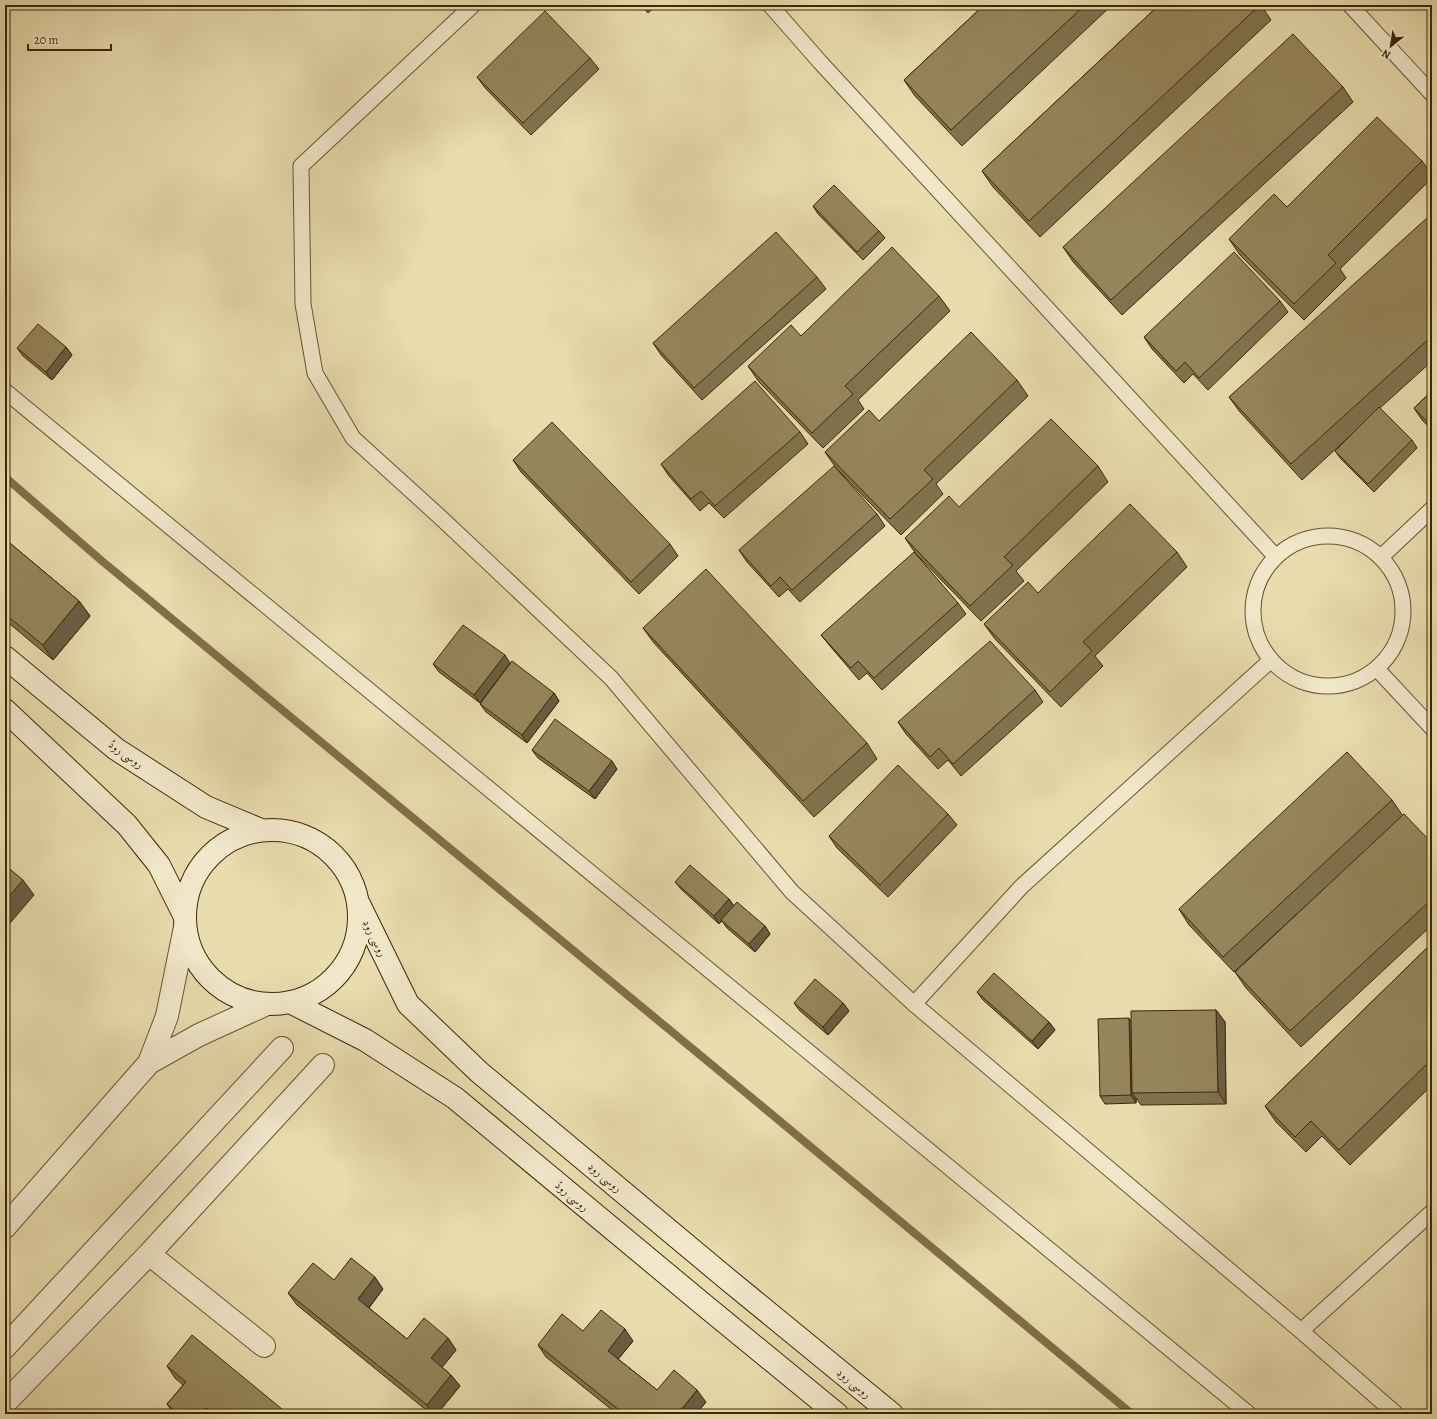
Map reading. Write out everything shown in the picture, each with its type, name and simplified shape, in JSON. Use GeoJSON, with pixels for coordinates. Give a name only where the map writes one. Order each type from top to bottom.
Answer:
{"type":"FeatureCollection","features":[{"type":"Feature","properties":{"kind":"main road","name":"روسی روڈ"},"geometry":{"type":"LineString","coordinates":[[5,657],[116,749],[206,807],[261,830]]}},
{"type":"Feature","properties":{"kind":"main road"},"geometry":{"type":"LineString","coordinates":[[5,710],[127,825],[159,865],[185,922],[194,957],[213,980],[238,997],[267,1004],[290,1002],[321,990],[344,967],[358,938],[359,904],[348,873],[325,847],[295,832],[261,830],[231,840],[206,859],[190,886],[185,922],[167,1016],[149,1063]]}},
{"type":"Feature","properties":{"kind":"main road","name":"روسی روډ"},"geometry":{"type":"LineString","coordinates":[[359,904],[408,1004],[468,1062],[726,1278],[892,1414]]}},
{"type":"Feature","properties":{"kind":"main road","name":"روسی روڈ"},"geometry":{"type":"LineString","coordinates":[[290,1002],[365,1040],[456,1098],[837,1414]]}},
{"type":"Feature","properties":{"kind":"main road"},"geometry":{"type":"LineString","coordinates":[[5,1227],[149,1063],[199,1035],[267,1004]]}},
{"type":"Feature","properties":{"kind":"main road"},"geometry":{"type":"LineString","coordinates":[[5,1347],[282,1048]]}},
{"type":"Feature","properties":{"kind":"main road"},"geometry":{"type":"LineString","coordinates":[[5,1403],[149,1254],[323,1065]]}},
{"type":"Feature","properties":{"kind":"main road"},"geometry":{"type":"LineString","coordinates":[[149,1254],[264,1346]]}},
{"type":"Feature","properties":{"kind":"lane"},"geometry":{"type":"LineString","coordinates":[[473,5],[301,166],[303,304],[315,373],[353,438],[440,517],[611,678],[792,892],[914,1004],[1302,1331],[1396,1414]]}},
{"type":"Feature","properties":{"kind":"lane"},"geometry":{"type":"LineString","coordinates":[[770,5],[825,68],[1276,556]]}},
{"type":"Feature","properties":{"kind":"lane"},"geometry":{"type":"LineString","coordinates":[[1350,5],[1432,94]]}},
{"type":"Feature","properties":{"kind":"lane"},"geometry":{"type":"LineString","coordinates":[[5,391],[1249,1414]]}},
{"type":"Feature","properties":{"kind":"lane"},"geometry":{"type":"LineString","coordinates":[[1381,557],[1432,509]]}},
{"type":"Feature","properties":{"kind":"lane"},"geometry":{"type":"LineString","coordinates":[[1317,537],[1340,537],[1362,543],[1381,557],[1396,577],[1404,601],[1403,626],[1394,650],[1378,669],[1357,681],[1334,686],[1311,685],[1289,676],[1271,660],[1259,641],[1253,619],[1254,596],[1262,574],[1276,556],[1295,544],[1317,537]]}},
{"type":"Feature","properties":{"kind":"lane"},"geometry":{"type":"LineString","coordinates":[[914,1004],[1021,887],[1271,660]]}},
{"type":"Feature","properties":{"kind":"lane"},"geometry":{"type":"LineString","coordinates":[[1378,669],[1432,728]]}},
{"type":"Feature","properties":{"kind":"lane"},"geometry":{"type":"LineString","coordinates":[[1302,1331],[1432,1212]]}},
{"type":"Feature","properties":{"kind":"building"},"geometry":{"type":"Polygon","coordinates":[[[984,5],[1085,5],[951,130],[904,80],[984,5]]]}},
{"type":"Feature","properties":{"kind":"building"},"geometry":{"type":"Polygon","coordinates":[[[1159,5],[1260,5],[1029,221],[982,171],[1159,5]]]}},
{"type":"Feature","properties":{"kind":"building"},"geometry":{"type":"Polygon","coordinates":[[[545,11],[590,58],[523,123],[477,77],[545,11]]]}},
{"type":"Feature","properties":{"kind":"building"},"geometry":{"type":"Polygon","coordinates":[[[1293,34],[1343,87],[1111,300],[1063,247],[1293,34]]]}},
{"type":"Feature","properties":{"kind":"building"},"geometry":{"type":"Polygon","coordinates":[[[1377,117],[1422,161],[1328,255],[1336,263],[1294,304],[1229,239],[1274,194],[1287,207],[1377,117]]]}},
{"type":"Feature","properties":{"kind":"building"},"geometry":{"type":"Polygon","coordinates":[[[834,185],[879,231],[857,252],[813,206],[834,185]]]}},
{"type":"Feature","properties":{"kind":"building"},"geometry":{"type":"Polygon","coordinates":[[[1428,217],[1432,222],[1432,336],[1291,464],[1229,397],[1428,217]]]}},
{"type":"Feature","properties":{"kind":"building"},"geometry":{"type":"Polygon","coordinates":[[[776,232],[817,277],[694,388],[653,343],[776,232]]]}},
{"type":"Feature","properties":{"kind":"building"},"geometry":{"type":"Polygon","coordinates":[[[892,247],[939,296],[845,386],[853,394],[812,433],[748,366],[791,325],[801,336],[892,247]]]}},
{"type":"Feature","properties":{"kind":"building"},"geometry":{"type":"Polygon","coordinates":[[[1234,252],[1280,301],[1199,378],[1185,362],[1176,371],[1144,337],[1234,252]]]}},
{"type":"Feature","properties":{"kind":"building"},"geometry":{"type":"Polygon","coordinates":[[[38,324],[66,347],[46,372],[17,348],[38,324]]]}},
{"type":"Feature","properties":{"kind":"building"},"geometry":{"type":"Polygon","coordinates":[[[971,332],[1017,380],[924,470],[933,479],[890,519],[825,452],[869,410],[879,421],[971,332]]]}},
{"type":"Feature","properties":{"kind":"building"},"geometry":{"type":"Polygon","coordinates":[[[755,381],[800,432],[715,506],[701,491],[691,499],[661,464],[755,381]]]}},
{"type":"Feature","properties":{"kind":"building"},"geometry":{"type":"Polygon","coordinates":[[[1432,391],[1432,427],[1414,408],[1432,391]]]}},
{"type":"Feature","properties":{"kind":"building"},"geometry":{"type":"Polygon","coordinates":[[[1379,407],[1412,440],[1368,484],[1335,451],[1379,407]]]}},
{"type":"Feature","properties":{"kind":"building"},"geometry":{"type":"Polygon","coordinates":[[[1051,419],[1098,466],[1004,557],[1013,565],[970,606],[905,538],[949,496],[959,507],[1051,419]]]}},
{"type":"Feature","properties":{"kind":"building"},"geometry":{"type":"Polygon","coordinates":[[[552,422],[670,544],[631,582],[513,460],[552,422]]]}},
{"type":"Feature","properties":{"kind":"building"},"geometry":{"type":"Polygon","coordinates":[[[834,466],[877,514],[792,590],[780,577],[771,586],[739,550],[834,466]]]}},
{"type":"Feature","properties":{"kind":"building"},"geometry":{"type":"Polygon","coordinates":[[[1130,504],[1177,552],[1083,642],[1092,651],[1050,692],[984,624],[1028,582],[1038,593],[1130,504]]]}},
{"type":"Feature","properties":{"kind":"building"},"geometry":{"type":"Polygon","coordinates":[[[5,539],[79,601],[43,645],[5,614],[5,539]]]}},
{"type":"Feature","properties":{"kind":"building"},"geometry":{"type":"Polygon","coordinates":[[[914,552],[958,603],[874,678],[858,661],[851,668],[821,635],[914,552]]]}},
{"type":"Feature","properties":{"kind":"building"},"geometry":{"type":"Polygon","coordinates":[[[706,569],[867,743],[803,801],[643,628],[706,569]]]}},
{"type":"Feature","properties":{"kind":"building"},"geometry":{"type":"Polygon","coordinates":[[[463,625],[505,655],[474,695],[433,664],[463,625]]]}},
{"type":"Feature","properties":{"kind":"building"},"geometry":{"type":"Polygon","coordinates":[[[990,641],[1035,690],[953,764],[939,748],[930,757],[898,722],[990,641]]]}},
{"type":"Feature","properties":{"kind":"building"},"geometry":{"type":"Polygon","coordinates":[[[512,661],[554,693],[522,735],[480,704],[512,661]]]}},
{"type":"Feature","properties":{"kind":"building"},"geometry":{"type":"Polygon","coordinates":[[[555,719],[612,761],[589,791],[532,750],[555,719]]]}},
{"type":"Feature","properties":{"kind":"building"},"geometry":{"type":"Polygon","coordinates":[[[1347,752],[1392,800],[1223,957],[1179,909],[1347,752]]]}},
{"type":"Feature","properties":{"kind":"building"},"geometry":{"type":"Polygon","coordinates":[[[898,765],[948,814],[880,885],[829,836],[898,765]]]}},
{"type":"Feature","properties":{"kind":"building"},"geometry":{"type":"Polygon","coordinates":[[[1404,814],[1432,843],[1432,899],[1290,1031],[1235,972],[1404,814]]]}},
{"type":"Feature","properties":{"kind":"building"},"geometry":{"type":"Polygon","coordinates":[[[5,865],[23,880],[5,901],[5,865]]]}},
{"type":"Feature","properties":{"kind":"building"},"geometry":{"type":"Polygon","coordinates":[[[690,865],[729,899],[714,916],[675,882],[690,865]]]}},
{"type":"Feature","properties":{"kind":"building"},"geometry":{"type":"Polygon","coordinates":[[[737,902],[765,926],[749,944],[721,920],[737,902]]]}},
{"type":"Feature","properties":{"kind":"building"},"geometry":{"type":"Polygon","coordinates":[[[1432,943],[1432,1059],[1339,1150],[1311,1121],[1295,1137],[1265,1106],[1432,943]]]}},
{"type":"Feature","properties":{"kind":"building"},"geometry":{"type":"Polygon","coordinates":[[[994,973],[1049,1022],[1032,1041],[977,992],[994,973]]]}},
{"type":"Feature","properties":{"kind":"building"},"geometry":{"type":"Polygon","coordinates":[[[815,979],[843,1003],[823,1027],[794,1003],[815,979]]]}},
{"type":"Feature","properties":{"kind":"building"},"geometry":{"type":"Polygon","coordinates":[[[1216,1010],[1218,1092],[1132,1093],[1131,1011],[1216,1010]]]}},
{"type":"Feature","properties":{"kind":"building"},"geometry":{"type":"Polygon","coordinates":[[[1129,1018],[1131,1095],[1100,1096],[1098,1019],[1129,1018]]]}},
{"type":"Feature","properties":{"kind":"building"},"geometry":{"type":"Polygon","coordinates":[[[351,1258],[375,1277],[358,1299],[407,1339],[424,1318],[448,1338],[431,1358],[451,1375],[427,1405],[288,1293],[313,1263],[334,1280],[351,1258]]]}},
{"type":"Feature","properties":{"kind":"building"},"geometry":{"type":"Polygon","coordinates":[[[601,1310],[625,1329],[608,1351],[657,1390],[674,1370],[697,1390],[681,1410],[686,1414],[624,1414],[538,1345],[562,1314],[583,1331],[601,1310]]]}},
{"type":"Feature","properties":{"kind":"building"},"geometry":{"type":"Polygon","coordinates":[[[192,1335],[288,1414],[213,1414],[206,1408],[201,1414],[178,1414],[167,1404],[186,1382],[167,1366],[192,1335]]]}},
{"type":"Feature","properties":{"kind":"waterway"},"geometry":{"type":"LineString","coordinates":[[5,477],[102,561],[1132,1414]]}}]}
